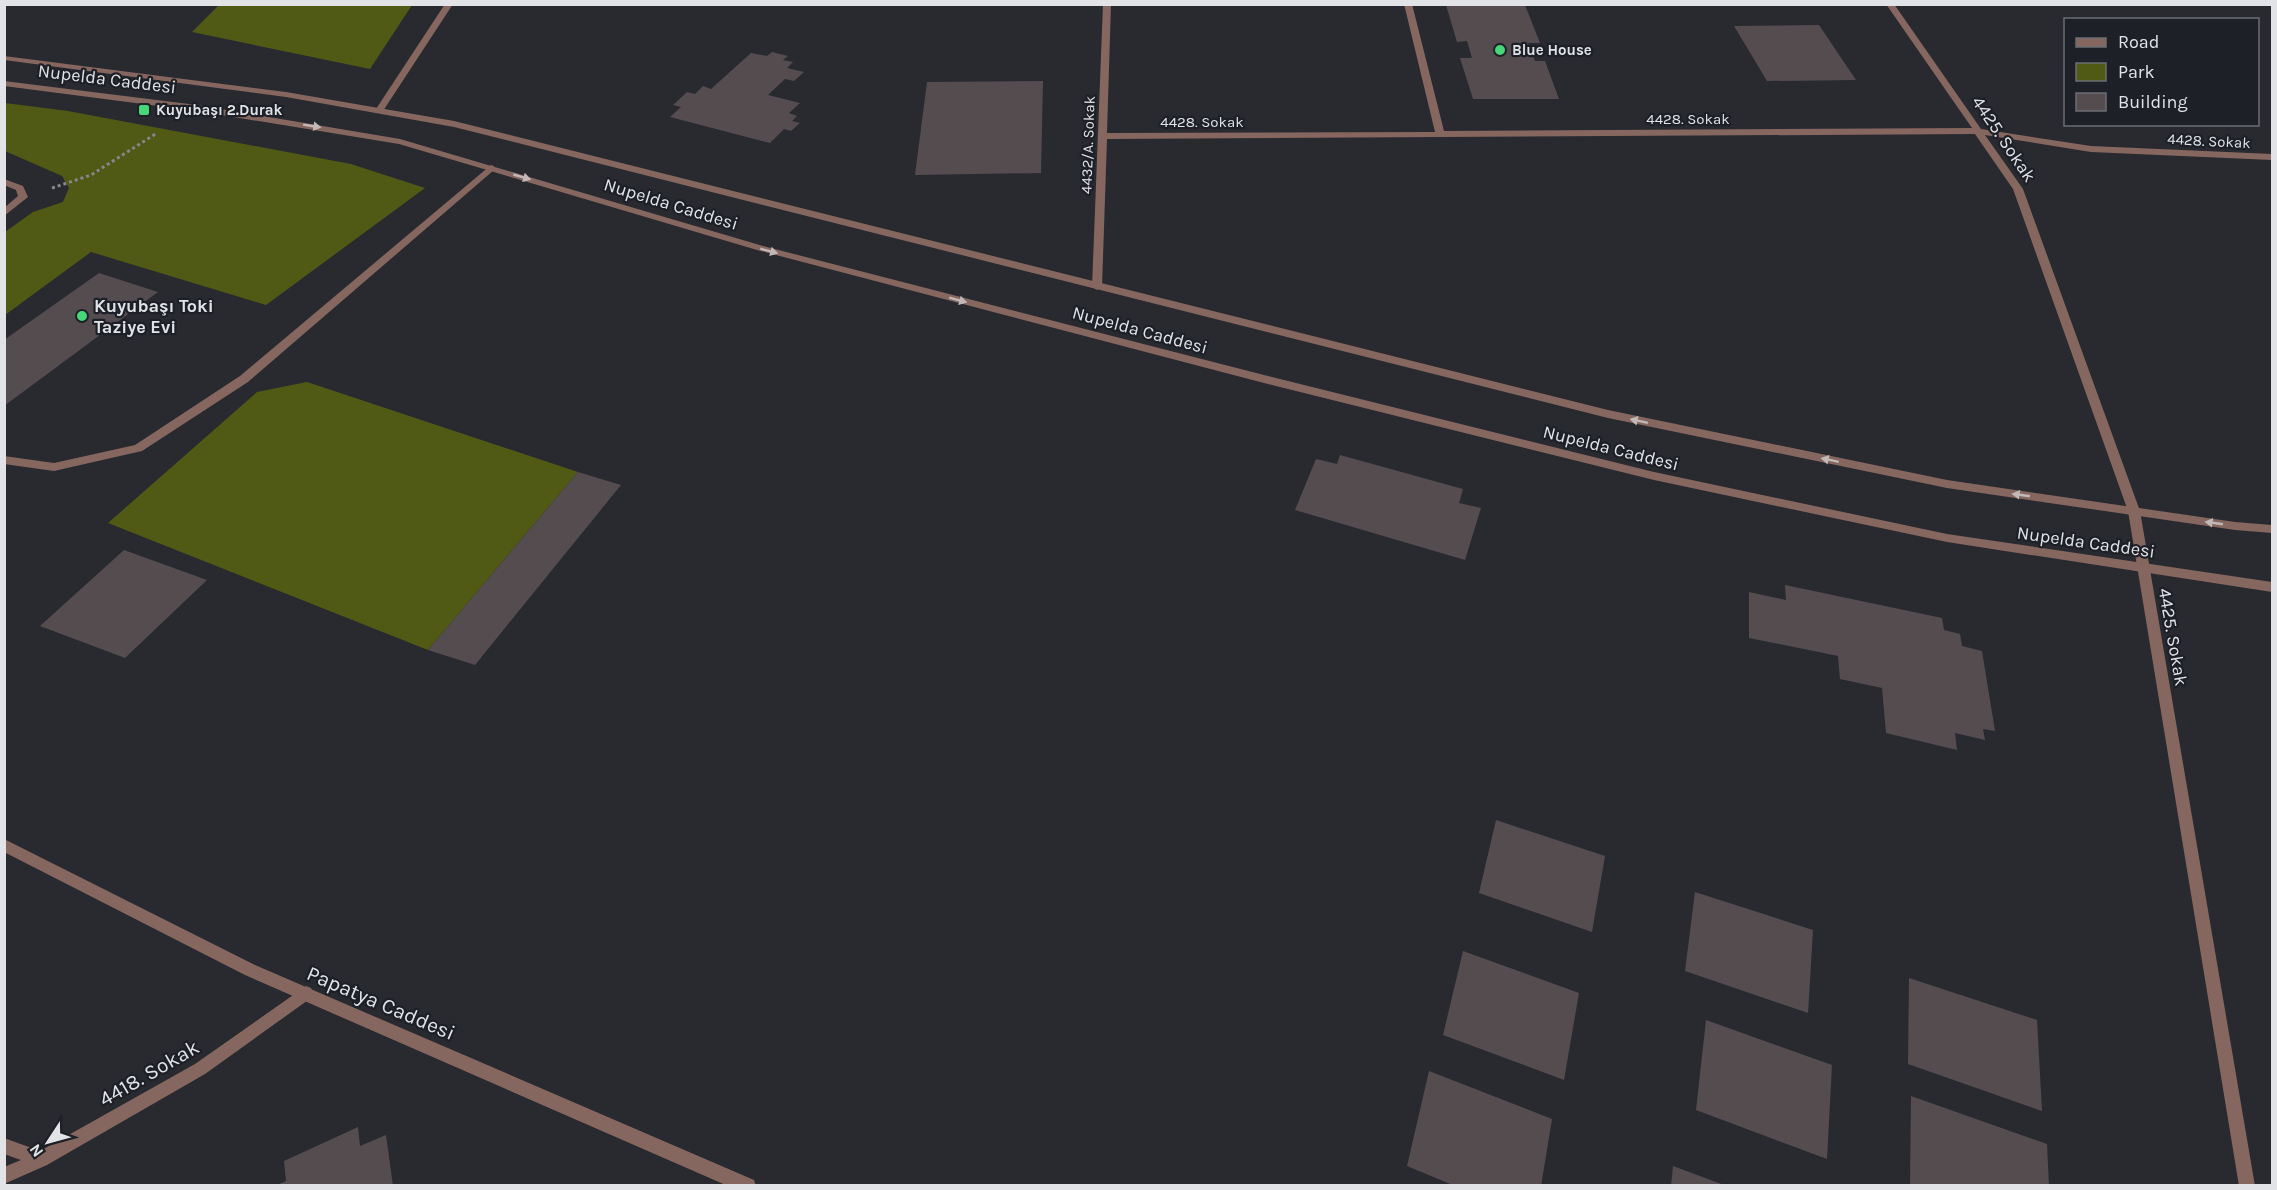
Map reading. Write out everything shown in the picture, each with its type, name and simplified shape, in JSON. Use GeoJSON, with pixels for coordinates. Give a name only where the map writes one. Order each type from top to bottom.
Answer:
{"type":"FeatureCollection","features":[{"type":"Feature","properties":{"kind":"street"},"geometry":{"type":"LineString","coordinates":[[380,109],[449,4]]}},
{"type":"Feature","properties":{"kind":"street","name":"4432/A. Sokak"},"geometry":{"type":"LineString","coordinates":[[1097,287],[1107,4]]}},
{"type":"Feature","properties":{"kind":"street"},"geometry":{"type":"LineString","coordinates":[[1408,4],[1440,134]]}},
{"type":"Feature","properties":{"kind":"street","name":"4425. Sokak"},"geometry":{"type":"LineString","coordinates":[[1890,4],[2018,189],[2134,511],[2247,1185]]}},
{"type":"Feature","properties":{"kind":"street","name":"Nupelda Caddesi"},"geometry":{"type":"LineString","coordinates":[[4,58],[225,84],[380,109],[454,124],[1608,414],[1947,484],[2272,529]]}},
{"type":"Feature","properties":{"kind":"street","name":"Nupelda Caddesi"},"geometry":{"type":"LineString","coordinates":[[4,83],[196,108],[400,142],[760,248],[1264,379],[1654,476],[1947,538],[2272,587]]}},
{"type":"Feature","properties":{"kind":"street","name":"4428. Sokak"},"geometry":{"type":"LineString","coordinates":[[1102,136],[1978,131],[2091,149],[2272,157]]}},
{"type":"Feature","properties":{"kind":"street"},"geometry":{"type":"LineString","coordinates":[[4,460],[54,467],[138,448],[244,379],[491,168]]}},
{"type":"Feature","properties":{"kind":"street"},"geometry":{"type":"LineString","coordinates":[[4,182],[21,188],[23,197],[4,213]]}},
{"type":"Feature","properties":{"kind":"street","name":"Papatya Caddesi"},"geometry":{"type":"LineString","coordinates":[[4,845],[250,970],[748,1185]]}},
{"type":"Feature","properties":{"kind":"street","name":"4418. Sokak"},"geometry":{"type":"LineString","coordinates":[[4,1176],[41,1159],[200,1069],[306,993]]}},
{"type":"Feature","properties":{"kind":"street"},"geometry":{"type":"LineString","coordinates":[[4,1146],[41,1159]]}},
{"type":"Feature","properties":{"kind":"path"},"geometry":{"type":"LineString","coordinates":[[23,197],[91,175],[196,108]]}},
{"type":"Feature","properties":{"kind":"green space"},"geometry":{"type":"Polygon","coordinates":[[[219,5],[412,5],[370,69],[192,32],[219,5]]]}},
{"type":"Feature","properties":{"kind":"green space"},"geometry":{"type":"Polygon","coordinates":[[[5,103],[68,111],[351,164],[425,188],[266,305],[91,252],[5,315],[5,232],[33,212],[63,202],[69,188],[62,176],[5,151],[5,103]]]}},
{"type":"Feature","properties":{"kind":"green space"},"geometry":{"type":"Polygon","coordinates":[[[307,382],[578,472],[428,650],[108,523],[257,392],[307,382]]]}},
{"type":"Feature","properties":{"kind":"building","name":"Blue House"},"geometry":{"type":"Polygon","coordinates":[[[1446,5],[1525,5],[1540,43],[1528,43],[1535,61],[1545,61],[1559,99],[1473,99],[1460,58],[1472,58],[1467,41],[1457,42],[1446,5]]]}},
{"type":"Feature","properties":{"kind":"building"},"geometry":{"type":"Polygon","coordinates":[[[1819,25],[1856,80],[1767,81],[1734,26],[1819,25]]]}},
{"type":"Feature","properties":{"kind":"building"},"geometry":{"type":"Polygon","coordinates":[[[772,52],[788,56],[783,60],[793,62],[787,68],[804,72],[794,81],[785,79],[768,95],[800,103],[789,113],[797,116],[792,121],[800,123],[791,131],[784,129],[770,143],[670,117],[681,107],[673,105],[687,92],[695,94],[703,86],[711,89],[751,53],[767,56],[772,52]]]}},
{"type":"Feature","properties":{"kind":"building"},"geometry":{"type":"Polygon","coordinates":[[[1043,81],[1041,173],[915,175],[927,82],[1043,81]]]}},
{"type":"Feature","properties":{"kind":"building","name":"Kuyubaşı Toki Taziye Evi"},"geometry":{"type":"Polygon","coordinates":[[[99,273],[158,292],[4,406],[4,340],[99,273]]]}},
{"type":"Feature","properties":{"kind":"building"},"geometry":{"type":"Polygon","coordinates":[[[1340,455],[1463,489],[1459,503],[1481,508],[1465,560],[1295,510],[1316,459],[1337,464],[1340,455]]]}},
{"type":"Feature","properties":{"kind":"building"},"geometry":{"type":"Polygon","coordinates":[[[578,472],[621,485],[475,665],[428,650],[578,472]]]}},
{"type":"Feature","properties":{"kind":"building"},"geometry":{"type":"Polygon","coordinates":[[[124,550],[207,580],[125,658],[40,626],[124,550]]]}},
{"type":"Feature","properties":{"kind":"building"},"geometry":{"type":"Polygon","coordinates":[[[1785,585],[1942,618],[1944,630],[1960,634],[1962,646],[1982,651],[1995,731],[1983,729],[1985,740],[1955,733],[1957,750],[1886,733],[1882,688],[1840,679],[1838,656],[1749,638],[1749,592],[1786,600],[1785,585]]]}},
{"type":"Feature","properties":{"kind":"building"},"geometry":{"type":"Polygon","coordinates":[[[1496,820],[1605,856],[1592,932],[1479,893],[1496,820]]]}},
{"type":"Feature","properties":{"kind":"building"},"geometry":{"type":"Polygon","coordinates":[[[1695,892],[1813,930],[1808,1013],[1685,971],[1695,892]]]}},
{"type":"Feature","properties":{"kind":"building"},"geometry":{"type":"Polygon","coordinates":[[[1463,951],[1579,993],[1564,1080],[1443,1035],[1463,951]]]}},
{"type":"Feature","properties":{"kind":"building"},"geometry":{"type":"Polygon","coordinates":[[[1909,978],[2037,1020],[2042,1111],[1908,1064],[1909,978]]]}},
{"type":"Feature","properties":{"kind":"building"},"geometry":{"type":"Polygon","coordinates":[[[1706,1020],[1832,1065],[1827,1159],[1696,1110],[1706,1020]]]}},
{"type":"Feature","properties":{"kind":"building"},"geometry":{"type":"Polygon","coordinates":[[[1429,1071],[1552,1119],[1541,1186],[1455,1186],[1407,1166],[1429,1071]]]}},
{"type":"Feature","properties":{"kind":"building"},"geometry":{"type":"Polygon","coordinates":[[[1911,1096],[2047,1144],[2049,1186],[1910,1186],[1911,1096]]]}},
{"type":"Feature","properties":{"kind":"building"},"geometry":{"type":"Polygon","coordinates":[[[358,1127],[360,1146],[386,1135],[393,1186],[275,1186],[286,1181],[284,1161],[358,1127]]]}},
{"type":"Feature","properties":{"kind":"building"},"geometry":{"type":"Polygon","coordinates":[[[1673,1166],[1724,1185],[1724,1186],[1671,1186],[1673,1166]]]}},
{"type":"Feature","properties":{"kind":"place","name":"Blue House"},"geometry":{"type":"Point","coordinates":[1500,50]}},
{"type":"Feature","properties":{"kind":"place","name":"Kuyubaşı 2.Durak"},"geometry":{"type":"Point","coordinates":[144,110]}},
{"type":"Feature","properties":{"kind":"place","name":"Kuyubaşı Toki Taziye Evi"},"geometry":{"type":"Point","coordinates":[82,316]}}]}
